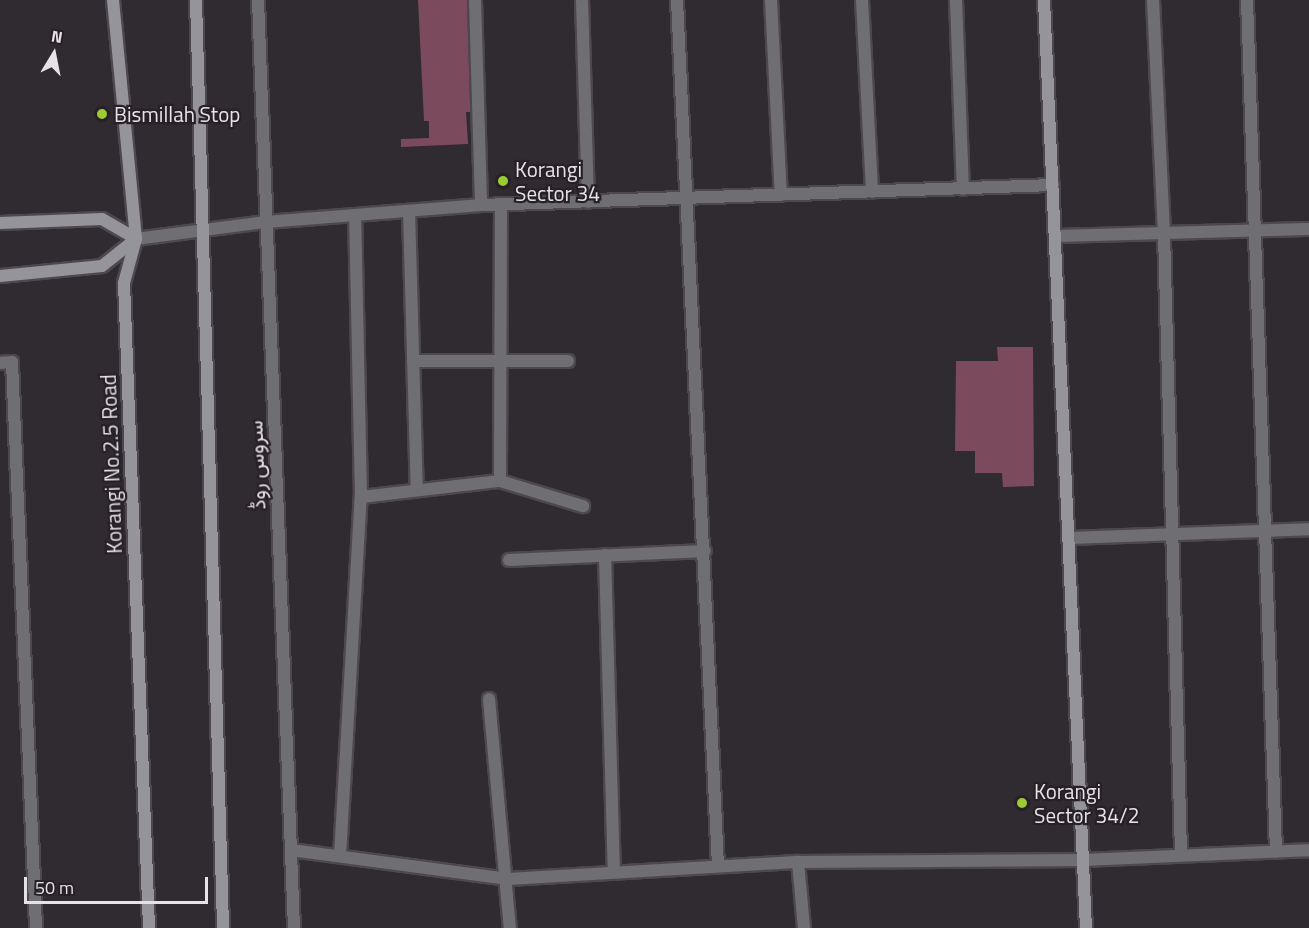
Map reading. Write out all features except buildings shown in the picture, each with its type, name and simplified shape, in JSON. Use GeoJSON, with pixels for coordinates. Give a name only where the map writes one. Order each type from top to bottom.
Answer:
{"type":"FeatureCollection","features":[{"type":"Feature","properties":{"kind":"main road","name":"Korangi No.2.5 Road"},"geometry":{"type":"LineString","coordinates":[[113,0],[136,239],[124,283],[148,928]]}},
{"type":"Feature","properties":{"kind":"main road"},"geometry":{"type":"LineString","coordinates":[[196,0],[223,928]]}},
{"type":"Feature","properties":{"kind":"main road"},"geometry":{"type":"LineString","coordinates":[[1044,0],[1086,928]]}},
{"type":"Feature","properties":{"kind":"main road"},"geometry":{"type":"LineString","coordinates":[[0,223],[102,219],[136,239],[102,266],[0,276]]}},
{"type":"Feature","properties":{"kind":"street","name":"سروس روڈ"},"geometry":{"type":"LineString","coordinates":[[258,0],[294,928]]}},
{"type":"Feature","properties":{"kind":"street"},"geometry":{"type":"LineString","coordinates":[[475,0],[481,205]]}},
{"type":"Feature","properties":{"kind":"street"},"geometry":{"type":"LineString","coordinates":[[582,0],[588,202]]}},
{"type":"Feature","properties":{"kind":"street"},"geometry":{"type":"LineString","coordinates":[[677,0],[705,551],[718,865]]}},
{"type":"Feature","properties":{"kind":"street"},"geometry":{"type":"LineString","coordinates":[[771,0],[781,195]]}},
{"type":"Feature","properties":{"kind":"street"},"geometry":{"type":"LineString","coordinates":[[861,0],[872,192]]}},
{"type":"Feature","properties":{"kind":"street"},"geometry":{"type":"LineString","coordinates":[[956,0],[963,189]]}},
{"type":"Feature","properties":{"kind":"street"},"geometry":{"type":"LineString","coordinates":[[1153,0],[1164,233],[1181,855]]}},
{"type":"Feature","properties":{"kind":"street"},"geometry":{"type":"LineString","coordinates":[[1247,0],[1257,231],[1276,852]]}},
{"type":"Feature","properties":{"kind":"street"},"geometry":{"type":"LineString","coordinates":[[136,239],[266,222],[481,205],[1053,185]]}},
{"type":"Feature","properties":{"kind":"street"},"geometry":{"type":"LineString","coordinates":[[500,481],[501,204]]}},
{"type":"Feature","properties":{"kind":"street"},"geometry":{"type":"LineString","coordinates":[[409,211],[417,490]]}},
{"type":"Feature","properties":{"kind":"street"},"geometry":{"type":"LineString","coordinates":[[340,856],[361,496],[356,215]]}},
{"type":"Feature","properties":{"kind":"street"},"geometry":{"type":"LineString","coordinates":[[1055,236],[1309,229]]}},
{"type":"Feature","properties":{"kind":"street"},"geometry":{"type":"LineString","coordinates":[[413,361],[501,359],[568,361]]}},
{"type":"Feature","properties":{"kind":"street"},"geometry":{"type":"LineString","coordinates":[[0,363],[12,362],[36,928]]}},
{"type":"Feature","properties":{"kind":"street"},"geometry":{"type":"LineString","coordinates":[[361,496],[500,481],[583,506]]}},
{"type":"Feature","properties":{"kind":"street"},"geometry":{"type":"LineString","coordinates":[[1069,538],[1172,536],[1309,529]]}},
{"type":"Feature","properties":{"kind":"street"},"geometry":{"type":"LineString","coordinates":[[509,560],[705,551]]}},
{"type":"Feature","properties":{"kind":"street"},"geometry":{"type":"LineString","coordinates":[[605,555],[614,872]]}},
{"type":"Feature","properties":{"kind":"street"},"geometry":{"type":"LineString","coordinates":[[489,699],[508,879],[510,928]]}},
{"type":"Feature","properties":{"kind":"street"},"geometry":{"type":"LineString","coordinates":[[291,850],[508,879],[798,862],[1084,860],[1309,850]]}},
{"type":"Feature","properties":{"kind":"street"},"geometry":{"type":"LineString","coordinates":[[798,862],[804,928]]}},
{"type":"Feature","properties":{"kind":"place","name":"Bismillah Stop"},"geometry":{"type":"Point","coordinates":[102,114]}},
{"type":"Feature","properties":{"kind":"place","name":"Korangi Sector 34"},"geometry":{"type":"Point","coordinates":[503,181]}},
{"type":"Feature","properties":{"kind":"place","name":"Korangi Sector 34/2"},"geometry":{"type":"Point","coordinates":[1022,803]}}]}
